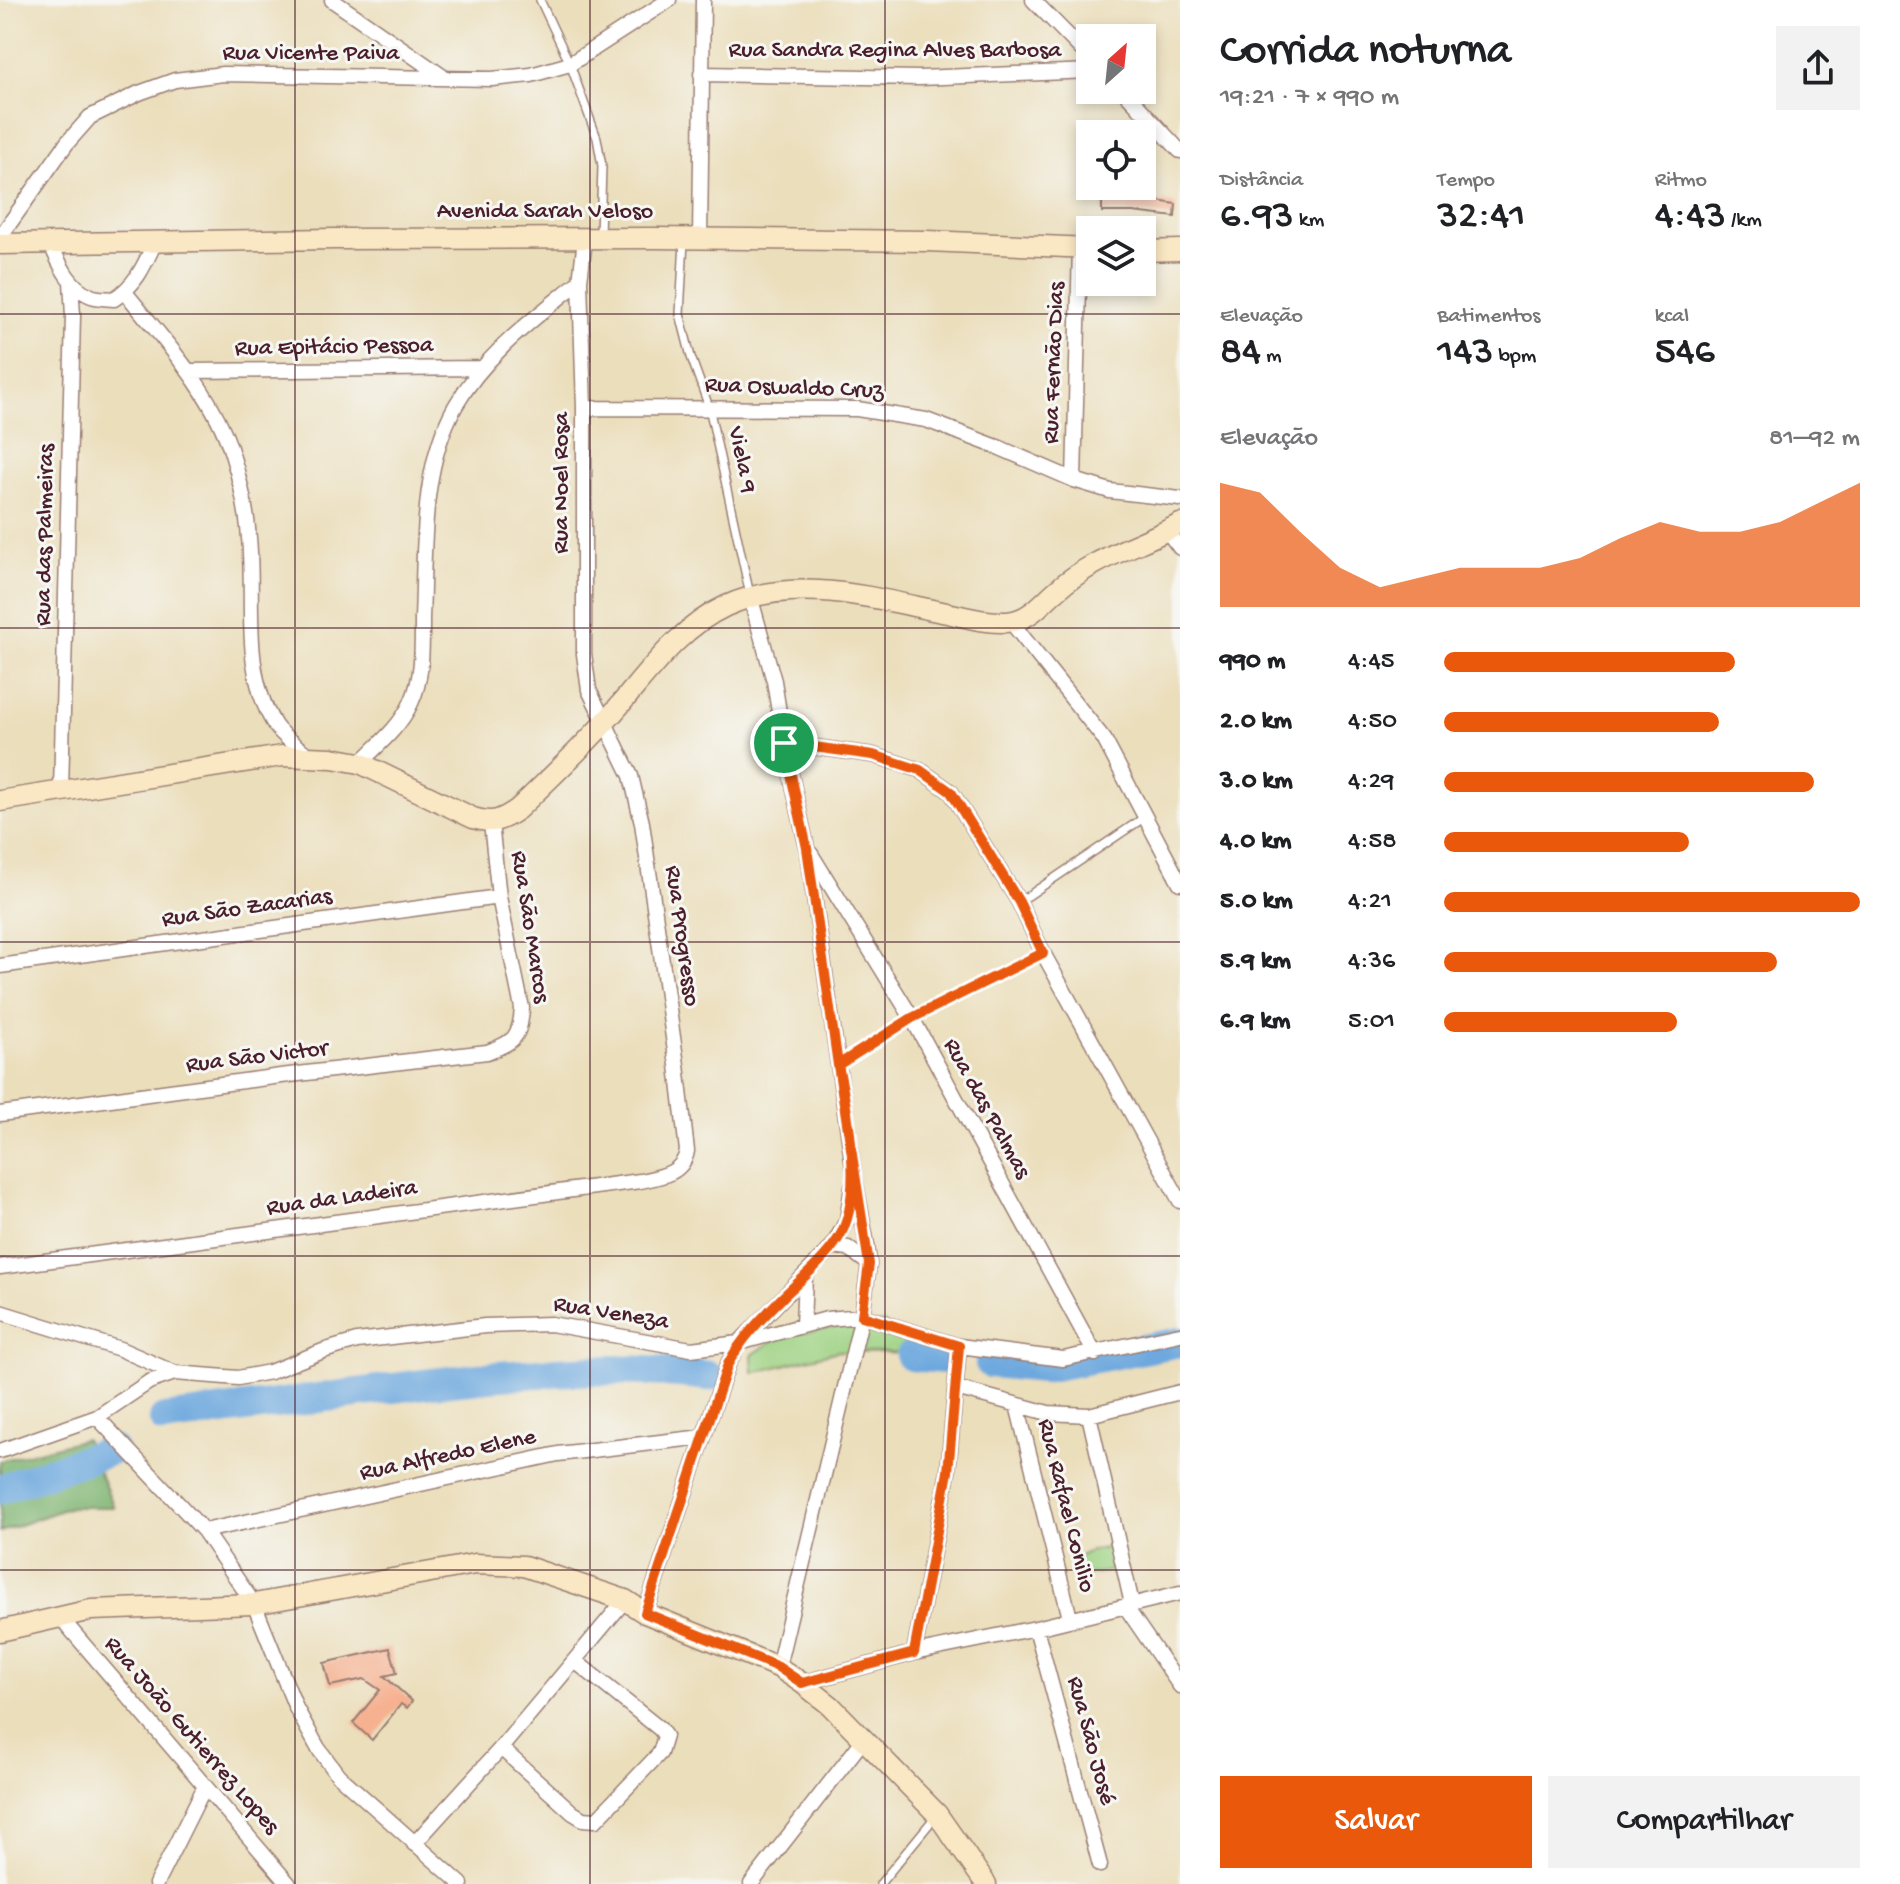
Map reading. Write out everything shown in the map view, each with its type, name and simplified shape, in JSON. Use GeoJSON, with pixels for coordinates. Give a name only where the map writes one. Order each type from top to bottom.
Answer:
{"type":"FeatureCollection","features":[{"type":"Feature","properties":{"kind":"main road","name":"Avenida Sarah Veloso"},"geometry":{"type":"LineString","coordinates":[[0,244],[692,238],[927,241],[1076,248]]}},
{"type":"Feature","properties":{"kind":"main road"},"geometry":{"type":"LineString","coordinates":[[1156,251],[1180,250]]}},
{"type":"Feature","properties":{"kind":"main road"},"geometry":{"type":"LineString","coordinates":[[0,801],[282,756],[310,757],[360,763],[473,818],[491,823],[502,820],[518,809],[604,724],[658,660],[698,623],[750,596],[832,590],[963,617],[1011,622],[1027,617],[1068,580],[1104,557],[1174,528]]}},
{"type":"Feature","properties":{"kind":"main road"},"geometry":{"type":"LineString","coordinates":[[0,1631],[91,1610],[254,1604],[475,1564],[524,1566],[625,1600],[645,1613],[778,1667],[802,1683],[864,1739],[937,1814],[986,1884]]}},
{"type":"Feature","properties":{"kind":"street"},"geometry":{"type":"LineString","coordinates":[[332,0],[442,76]]}},
{"type":"Feature","properties":{"kind":"street","name":"Rua Vicente Paiva"},"geometry":{"type":"LineString","coordinates":[[0,237],[67,143],[90,117],[139,93],[175,80],[223,74],[492,79],[531,75],[570,64],[669,0]]}},
{"type":"Feature","properties":{"kind":"street"},"geometry":{"type":"LineString","coordinates":[[692,238],[703,0]]}},
{"type":"Feature","properties":{"kind":"street"},"geometry":{"type":"LineString","coordinates":[[1033,0],[1076,44]]}},
{"type":"Feature","properties":{"kind":"street","name":"Rua Sandra Regina Alves Barbosa"},"geometry":{"type":"LineString","coordinates":[[701,74],[919,78],[1076,72]]}},
{"type":"Feature","properties":{"kind":"street"},"geometry":{"type":"LineString","coordinates":[[1136,104],[1180,151]]}},
{"type":"Feature","properties":{"kind":"street","name":"Rua Noel Rosa"},"geometry":{"type":"LineString","coordinates":[[592,238],[580,281],[584,408],[584,654],[589,690],[604,724]]}},
{"type":"Feature","properties":{"kind":"street"},"geometry":{"type":"LineString","coordinates":[[50,243],[71,281],[89,296],[114,299],[125,292],[141,273],[155,242]]}},
{"type":"Feature","properties":{"kind":"street","name":"Rua das Palmeiras"},"geometry":{"type":"LineString","coordinates":[[61,791],[73,316],[71,281]]}},
{"type":"Feature","properties":{"kind":"street"},"geometry":{"type":"LineString","coordinates":[[360,763],[392,731],[411,703],[421,668],[426,498],[454,407],[480,368],[513,336],[580,281]]}},
{"type":"Feature","properties":{"kind":"street"},"geometry":{"type":"LineString","coordinates":[[125,292],[189,371],[212,408],[232,453],[249,537],[252,636],[261,697],[276,727],[310,757]]}},
{"type":"Feature","properties":{"kind":"street","name":"Rua Fernão Dias"},"geometry":{"type":"LineString","coordinates":[[1074,480],[1083,296]]}},
{"type":"Feature","properties":{"kind":"street","name":"Rua Epitácio Pessoa"},"geometry":{"type":"LineString","coordinates":[[189,371],[480,368]]}},
{"type":"Feature","properties":{"kind":"street","name":"Rua Oswaldo Cruz"},"geometry":{"type":"LineString","coordinates":[[584,408],[857,409],[926,420],[1074,480],[1110,491],[1180,499]]}},
{"type":"Feature","properties":{"kind":"street"},"geometry":{"type":"LineString","coordinates":[[1174,528],[1180,548]]}},
{"type":"Feature","properties":{"kind":"street"},"geometry":{"type":"LineString","coordinates":[[750,596],[774,681],[807,848],[869,1264],[862,1316],[778,1667]]}},
{"type":"Feature","properties":{"kind":"street"},"geometry":{"type":"LineString","coordinates":[[1011,622],[1104,739],[1180,883]]}},
{"type":"Feature","properties":{"kind":"street","name":"Rua Progresso"},"geometry":{"type":"LineString","coordinates":[[604,724],[631,776],[642,823],[677,1065],[687,1151],[685,1162]]}},
{"type":"Feature","properties":{"kind":"street"},"geometry":{"type":"LineString","coordinates":[[784,743],[873,755],[920,770],[951,792],[1019,902],[1043,953],[1180,1201]]}},
{"type":"Feature","properties":{"kind":"street","name":"Rua São Marcos"},"geometry":{"type":"LineString","coordinates":[[491,823],[499,897],[522,1008],[516,1038]]}},
{"type":"Feature","properties":{"kind":"street","name":"Rua das Palmas"},"geometry":{"type":"LineString","coordinates":[[807,848],[912,1018],[1095,1354]]}},
{"type":"Feature","properties":{"kind":"street","name":"Rua São Zacarias"},"geometry":{"type":"LineString","coordinates":[[0,966],[499,897]]}},
{"type":"Feature","properties":{"kind":"street","name":"Rua São Victor"},"geometry":{"type":"LineString","coordinates":[[0,1114],[487,1052],[516,1038]]}},
{"type":"Feature","properties":{"kind":"street","name":"Rua da Ladeira"},"geometry":{"type":"LineString","coordinates":[[0,1267],[640,1181],[673,1172],[685,1162]]}},
{"type":"Feature","properties":{"kind":"street"},"geometry":{"type":"LineString","coordinates":[[645,1613],[728,1364],[739,1343],[833,1246],[847,1220],[854,1174]]}},
{"type":"Feature","properties":{"kind":"street"},"geometry":{"type":"LineString","coordinates":[[833,1246],[848,1248],[869,1264]]}},
{"type":"Feature","properties":{"kind":"street"},"geometry":{"type":"LineString","coordinates":[[803,1325],[805,1275]]}},
{"type":"Feature","properties":{"kind":"street"},"geometry":{"type":"LineString","coordinates":[[0,1312],[120,1349],[175,1373]]}},
{"type":"Feature","properties":{"kind":"street","name":"Rua Veneza"},"geometry":{"type":"LineString","coordinates":[[0,1451],[97,1417],[149,1382],[175,1373],[238,1378],[270,1372],[357,1341],[485,1326],[551,1324],[691,1349],[739,1343],[827,1319],[862,1316],[959,1346],[1063,1359],[1180,1334]]}},
{"type":"Feature","properties":{"kind":"street"},"geometry":{"type":"LineString","coordinates":[[914,1653],[948,1472],[959,1346]]}},
{"type":"Feature","properties":{"kind":"street"},"geometry":{"type":"LineString","coordinates":[[956,1388],[1048,1413],[1089,1415],[1180,1392]]}},
{"type":"Feature","properties":{"kind":"street","name":"Rua Rafael Conilio"},"geometry":{"type":"LineString","coordinates":[[1017,1405],[1070,1618]]}},
{"type":"Feature","properties":{"kind":"street"},"geometry":{"type":"LineString","coordinates":[[1089,1415],[1129,1605],[1180,1686]]}},
{"type":"Feature","properties":{"kind":"street"},"geometry":{"type":"LineString","coordinates":[[97,1417],[204,1531],[254,1604],[296,1708],[318,1748],[338,1775],[461,1884]]}},
{"type":"Feature","properties":{"kind":"street","name":"Rua Alfredo Elene"},"geometry":{"type":"LineString","coordinates":[[204,1531],[558,1454],[703,1437]]}},
{"type":"Feature","properties":{"kind":"street"},"geometry":{"type":"LineString","coordinates":[[802,1683],[914,1653],[1036,1628],[1180,1593]]}},
{"type":"Feature","properties":{"kind":"street"},"geometry":{"type":"LineString","coordinates":[[414,1844],[501,1748],[625,1600]]}},
{"type":"Feature","properties":{"kind":"street","name":"Rua João Gutierrez Lopes"},"geometry":{"type":"LineString","coordinates":[[60,1617],[289,1884]]}},
{"type":"Feature","properties":{"kind":"street","name":"Rua São José"},"geometry":{"type":"LineString","coordinates":[[1036,1628],[1100,1865]]}},
{"type":"Feature","properties":{"kind":"street"},"geometry":{"type":"LineString","coordinates":[[501,1748],[573,1813],[590,1821],[596,1820],[660,1753],[665,1736],[660,1729],[575,1661]]}},
{"type":"Feature","properties":{"kind":"street"},"geometry":{"type":"LineString","coordinates":[[751,1884],[864,1739]]}},
{"type":"Feature","properties":{"kind":"street"},"geometry":{"type":"LineString","coordinates":[[156,1884],[205,1786]]}},
{"type":"Feature","properties":{"kind":"lane"},"geometry":{"type":"LineString","coordinates":[[540,0],[570,64],[597,138],[602,166],[592,238]]}},
{"type":"Feature","properties":{"kind":"lane","name":"Viela 9"},"geometry":{"type":"LineString","coordinates":[[692,238],[680,314],[709,407],[750,596]]}},
{"type":"Feature","properties":{"kind":"lane"},"geometry":{"type":"LineString","coordinates":[[1019,902],[1145,817]]}},
{"type":"Feature","properties":{"kind":"lane"},"geometry":{"type":"LineString","coordinates":[[838,1065],[912,1018],[1043,953]]}},
{"type":"Feature","properties":{"kind":"lane"},"geometry":{"type":"LineString","coordinates":[[880,1884],[937,1814]]}},
{"type":"Feature","properties":{"kind":"green space"},"geometry":{"type":"Polygon","coordinates":[[[884,1323],[903,1336],[915,1353],[838,1351],[753,1373],[752,1355],[780,1336],[847,1325],[884,1323]]]}},
{"type":"Feature","properties":{"kind":"green space"},"geometry":{"type":"Polygon","coordinates":[[[85,1439],[114,1507],[70,1507],[0,1532],[0,1461],[85,1439]]]}},
{"type":"Feature","properties":{"kind":"green space"},"geometry":{"type":"Polygon","coordinates":[[[1111,1547],[1117,1570],[1077,1576],[1071,1560],[1090,1551],[1111,1547]]]}},
{"type":"Feature","properties":{"kind":"building"},"geometry":{"type":"Polygon","coordinates":[[[1102,200],[1151,200],[1176,204],[1175,217],[1102,212],[1102,200]]]}},
{"type":"Feature","properties":{"kind":"building"},"geometry":{"type":"Polygon","coordinates":[[[390,1648],[397,1673],[384,1676],[412,1701],[407,1708],[401,1704],[372,1740],[353,1723],[380,1690],[364,1679],[330,1686],[324,1663],[390,1648]]]}},
{"type":"Feature","properties":{"kind":"waterway"},"geometry":{"type":"LineString","coordinates":[[990,1363],[1043,1368],[1180,1342]]}},
{"type":"Feature","properties":{"kind":"waterway"},"geometry":{"type":"LineString","coordinates":[[911,1356],[944,1359]]}},
{"type":"Feature","properties":{"kind":"waterway"},"geometry":{"type":"LineString","coordinates":[[164,1419],[530,1373],[602,1370],[709,1376]]}},
{"type":"Feature","properties":{"kind":"waterway"},"geometry":{"type":"LineString","coordinates":[[0,1489],[113,1450]]}},
{"type":"Feature","properties":{"kind":"route"},"geometry":{"type":"LineString","coordinates":[[784,743],[807,848],[838,1065],[842,1085],[854,1174],[850,1206],[847,1220],[833,1246],[739,1343],[728,1364],[645,1613],[778,1667],[802,1683],[914,1653],[948,1472],[959,1346],[862,1316],[869,1264],[864,1221],[854,1174],[838,1065],[912,1018],[1043,953],[1019,902],[951,792],[920,770],[873,755],[784,743]]}}]}
